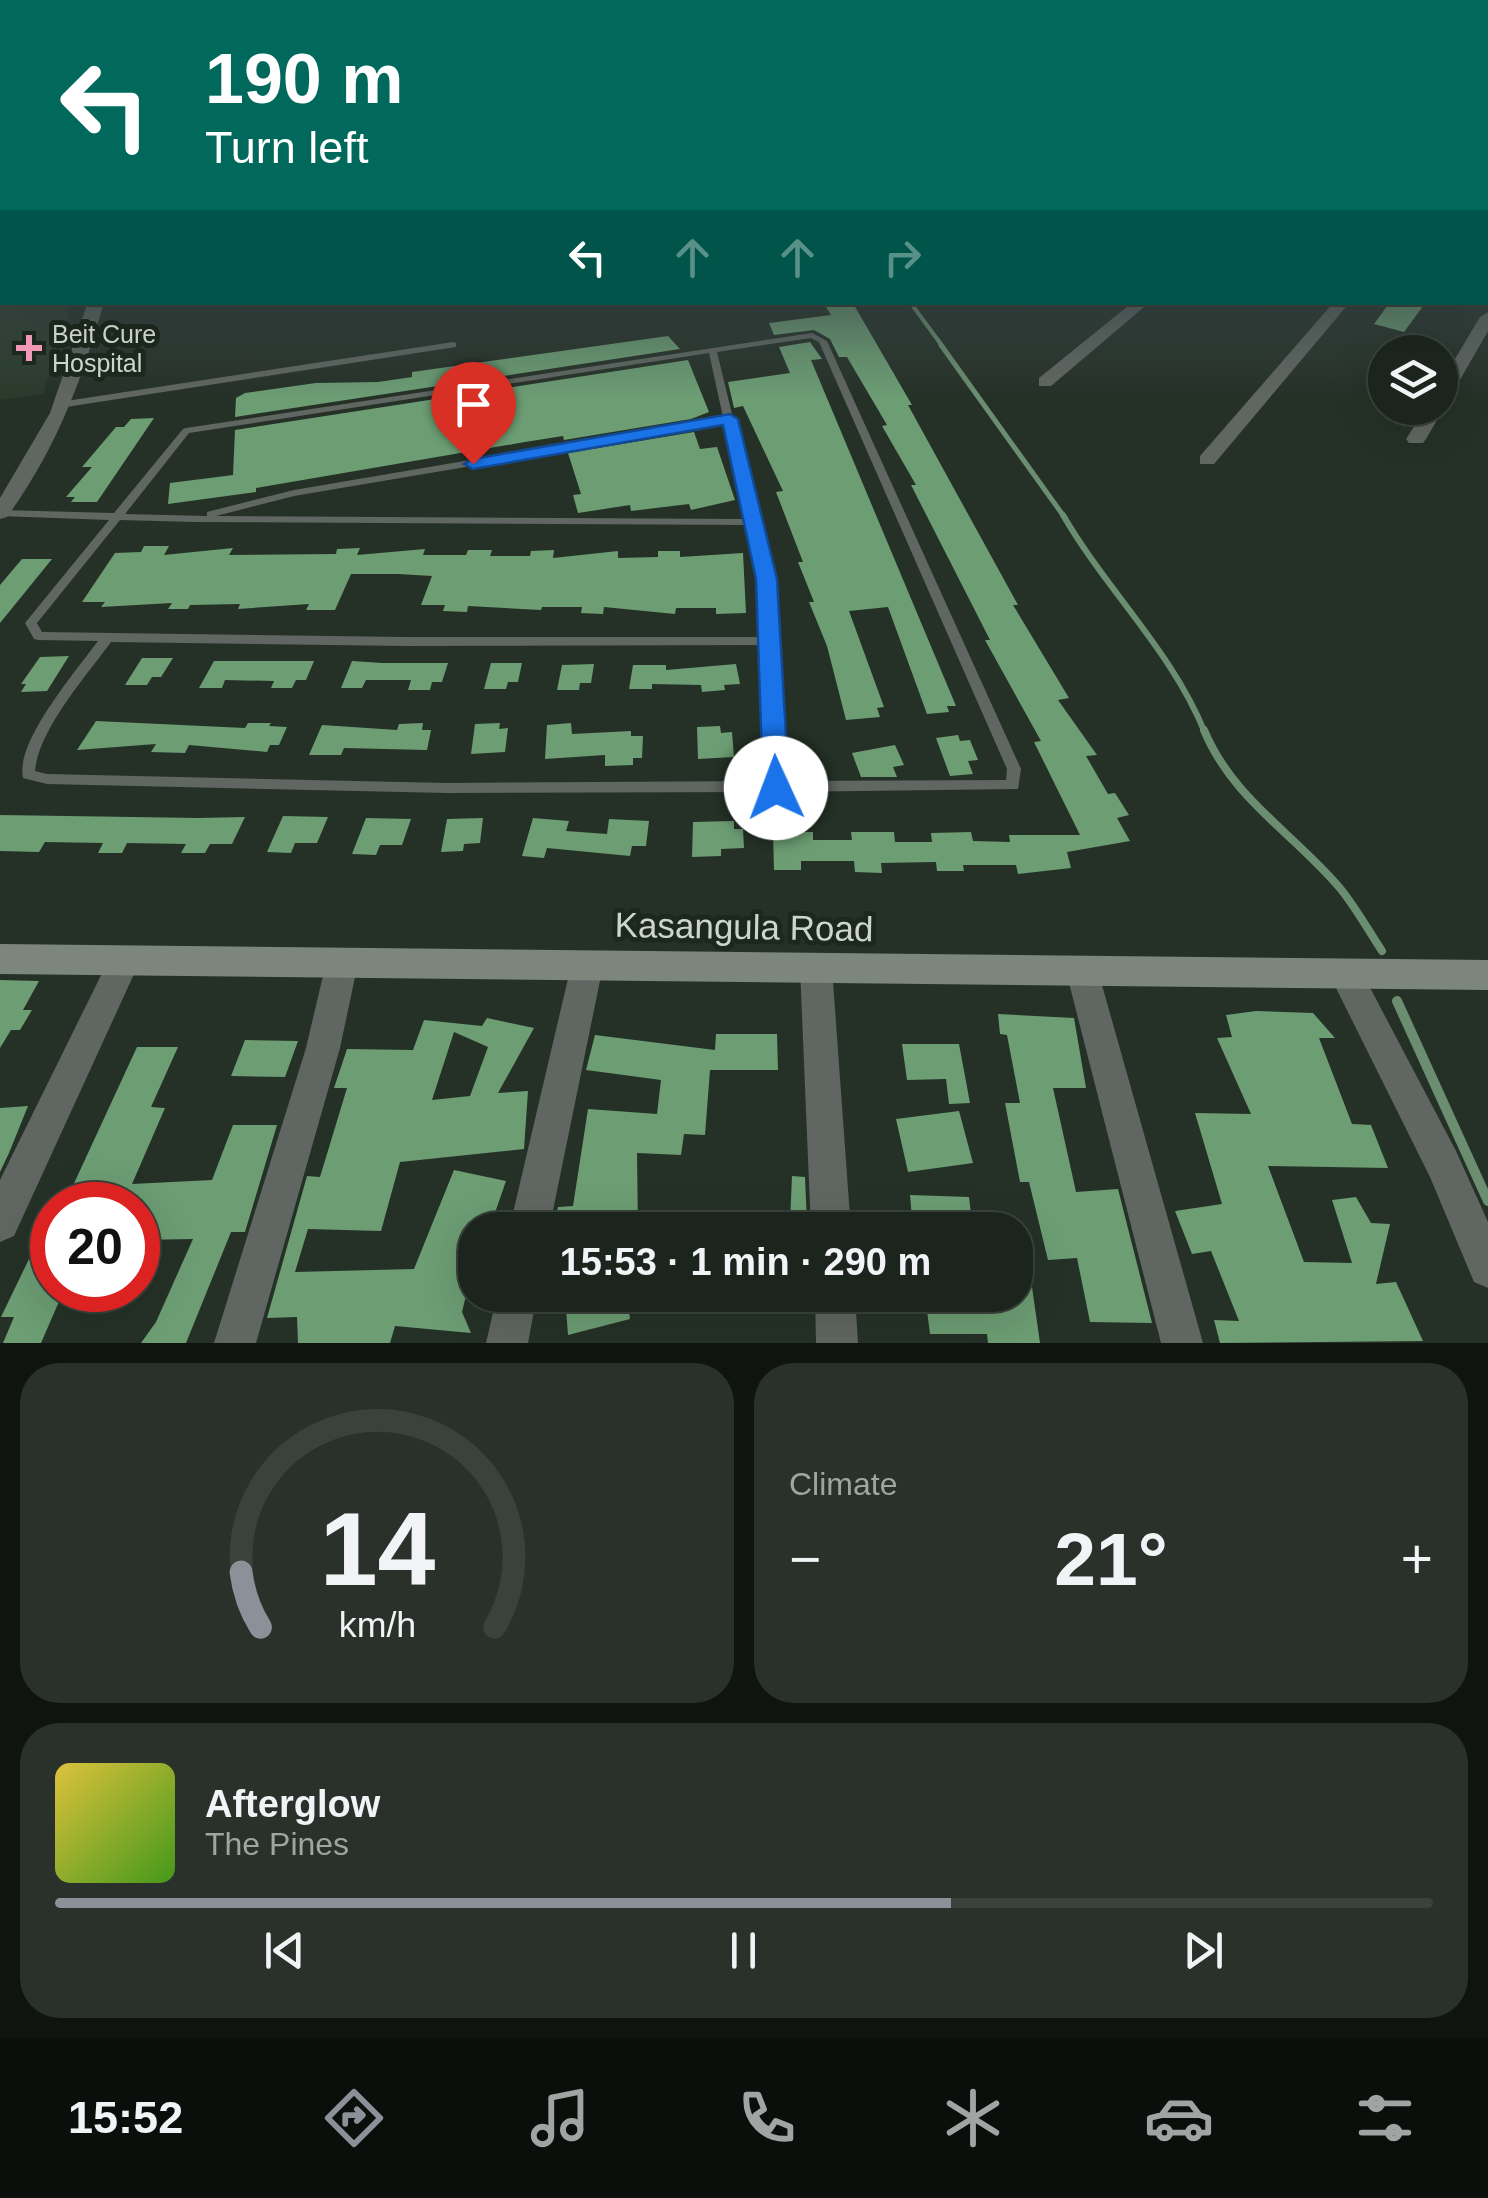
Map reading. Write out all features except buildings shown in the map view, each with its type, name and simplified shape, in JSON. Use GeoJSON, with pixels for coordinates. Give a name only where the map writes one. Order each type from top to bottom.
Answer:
{"type":"FeatureCollection","features":[{"type":"Feature","properties":{"kind":"main road","name":"Kasangula Road"},"geometry":{"type":"LineString","coordinates":[[0,960],[1488,975]]}},
{"type":"Feature","properties":{"kind":"street"},"geometry":{"type":"LineString","coordinates":[[0,513],[45,450],[66,404],[95,305]]}},
{"type":"Feature","properties":{"kind":"street"},"geometry":{"type":"LineString","coordinates":[[1045,382],[1139,305]]}},
{"type":"Feature","properties":{"kind":"street"},"geometry":{"type":"LineString","coordinates":[[1207,460],[1340,305]]}},
{"type":"Feature","properties":{"kind":"street"},"geometry":{"type":"LineString","coordinates":[[1458,368],[1488,317]]}},
{"type":"Feature","properties":{"kind":"street"},"geometry":{"type":"LineString","coordinates":[[1416,440],[1425,425]]}},
{"type":"Feature","properties":{"kind":"street"},"geometry":{"type":"LineString","coordinates":[[0,1222],[124,961]]}},
{"type":"Feature","properties":{"kind":"street"},"geometry":{"type":"LineString","coordinates":[[234,1343],[322,1048],[342,963]]}},
{"type":"Feature","properties":{"kind":"street"},"geometry":{"type":"LineString","coordinates":[[533,1212],[588,966]]}},
{"type":"Feature","properties":{"kind":"street"},"geometry":{"type":"LineString","coordinates":[[816,968],[830,1212]]}},
{"type":"Feature","properties":{"kind":"street"},"geometry":{"type":"LineString","coordinates":[[1082,971],[1182,1343]]}},
{"type":"Feature","properties":{"kind":"street"},"geometry":{"type":"LineString","coordinates":[[1344,974],[1443,1164],[1488,1268]]}},
{"type":"Feature","properties":{"kind":"street"},"geometry":{"type":"LineString","coordinates":[[507,1343],[513,1312]]}},
{"type":"Feature","properties":{"kind":"street"},"geometry":{"type":"LineString","coordinates":[[836,1312],[837,1343]]}},
{"type":"Feature","properties":{"kind":"lane"},"geometry":{"type":"LineString","coordinates":[[107,638],[44,728],[30,754],[28,774],[47,779],[360,787],[1013,785],[1016,778],[823,341],[803,334],[194,428],[174,442],[31,623],[38,636],[107,638],[469,644],[771,641]]}},
{"type":"Feature","properties":{"kind":"lane"},"geometry":{"type":"LineString","coordinates":[[66,404],[453,345]]}},
{"type":"Feature","properties":{"kind":"lane"},"geometry":{"type":"LineString","coordinates":[[712,349],[766,579],[776,788]]}},
{"type":"Feature","properties":{"kind":"lane"},"geometry":{"type":"LineString","coordinates":[[194,519],[294,494],[730,419]]}},
{"type":"Feature","properties":{"kind":"lane"},"geometry":{"type":"LineString","coordinates":[[0,513],[194,519],[753,522]]}},
{"type":"Feature","properties":{"kind":"shaded area","name":"Beit Cure Hospital"},"geometry":{"type":"Polygon","coordinates":[[[0,305],[71,305],[43,394],[0,400],[0,305]]]}},
{"type":"Feature","properties":{"kind":"waterway"},"geometry":{"type":"LineString","coordinates":[[912,305],[943,347]]}},
{"type":"Feature","properties":{"kind":"waterway"},"geometry":{"type":"LineString","coordinates":[[941,345],[1064,516]]}},
{"type":"Feature","properties":{"kind":"waterway"},"geometry":{"type":"LineString","coordinates":[[1064,516],[1175,675],[1205,733]]}},
{"type":"Feature","properties":{"kind":"waterway"},"geometry":{"type":"LineString","coordinates":[[1204,730],[1230,776],[1339,887],[1382,951]]}},
{"type":"Feature","properties":{"kind":"waterway"},"geometry":{"type":"LineString","coordinates":[[1397,1001],[1488,1201]]}},
{"type":"Feature","properties":{"kind":"place","name":"Beit Cure Hospital"},"geometry":{"type":"Point","coordinates":[29,348]}},
{"type":"Feature","properties":{"kind":"route"},"geometry":{"type":"LineString","coordinates":[[473,464],[730,419],[766,579],[776,788]]}}]}
